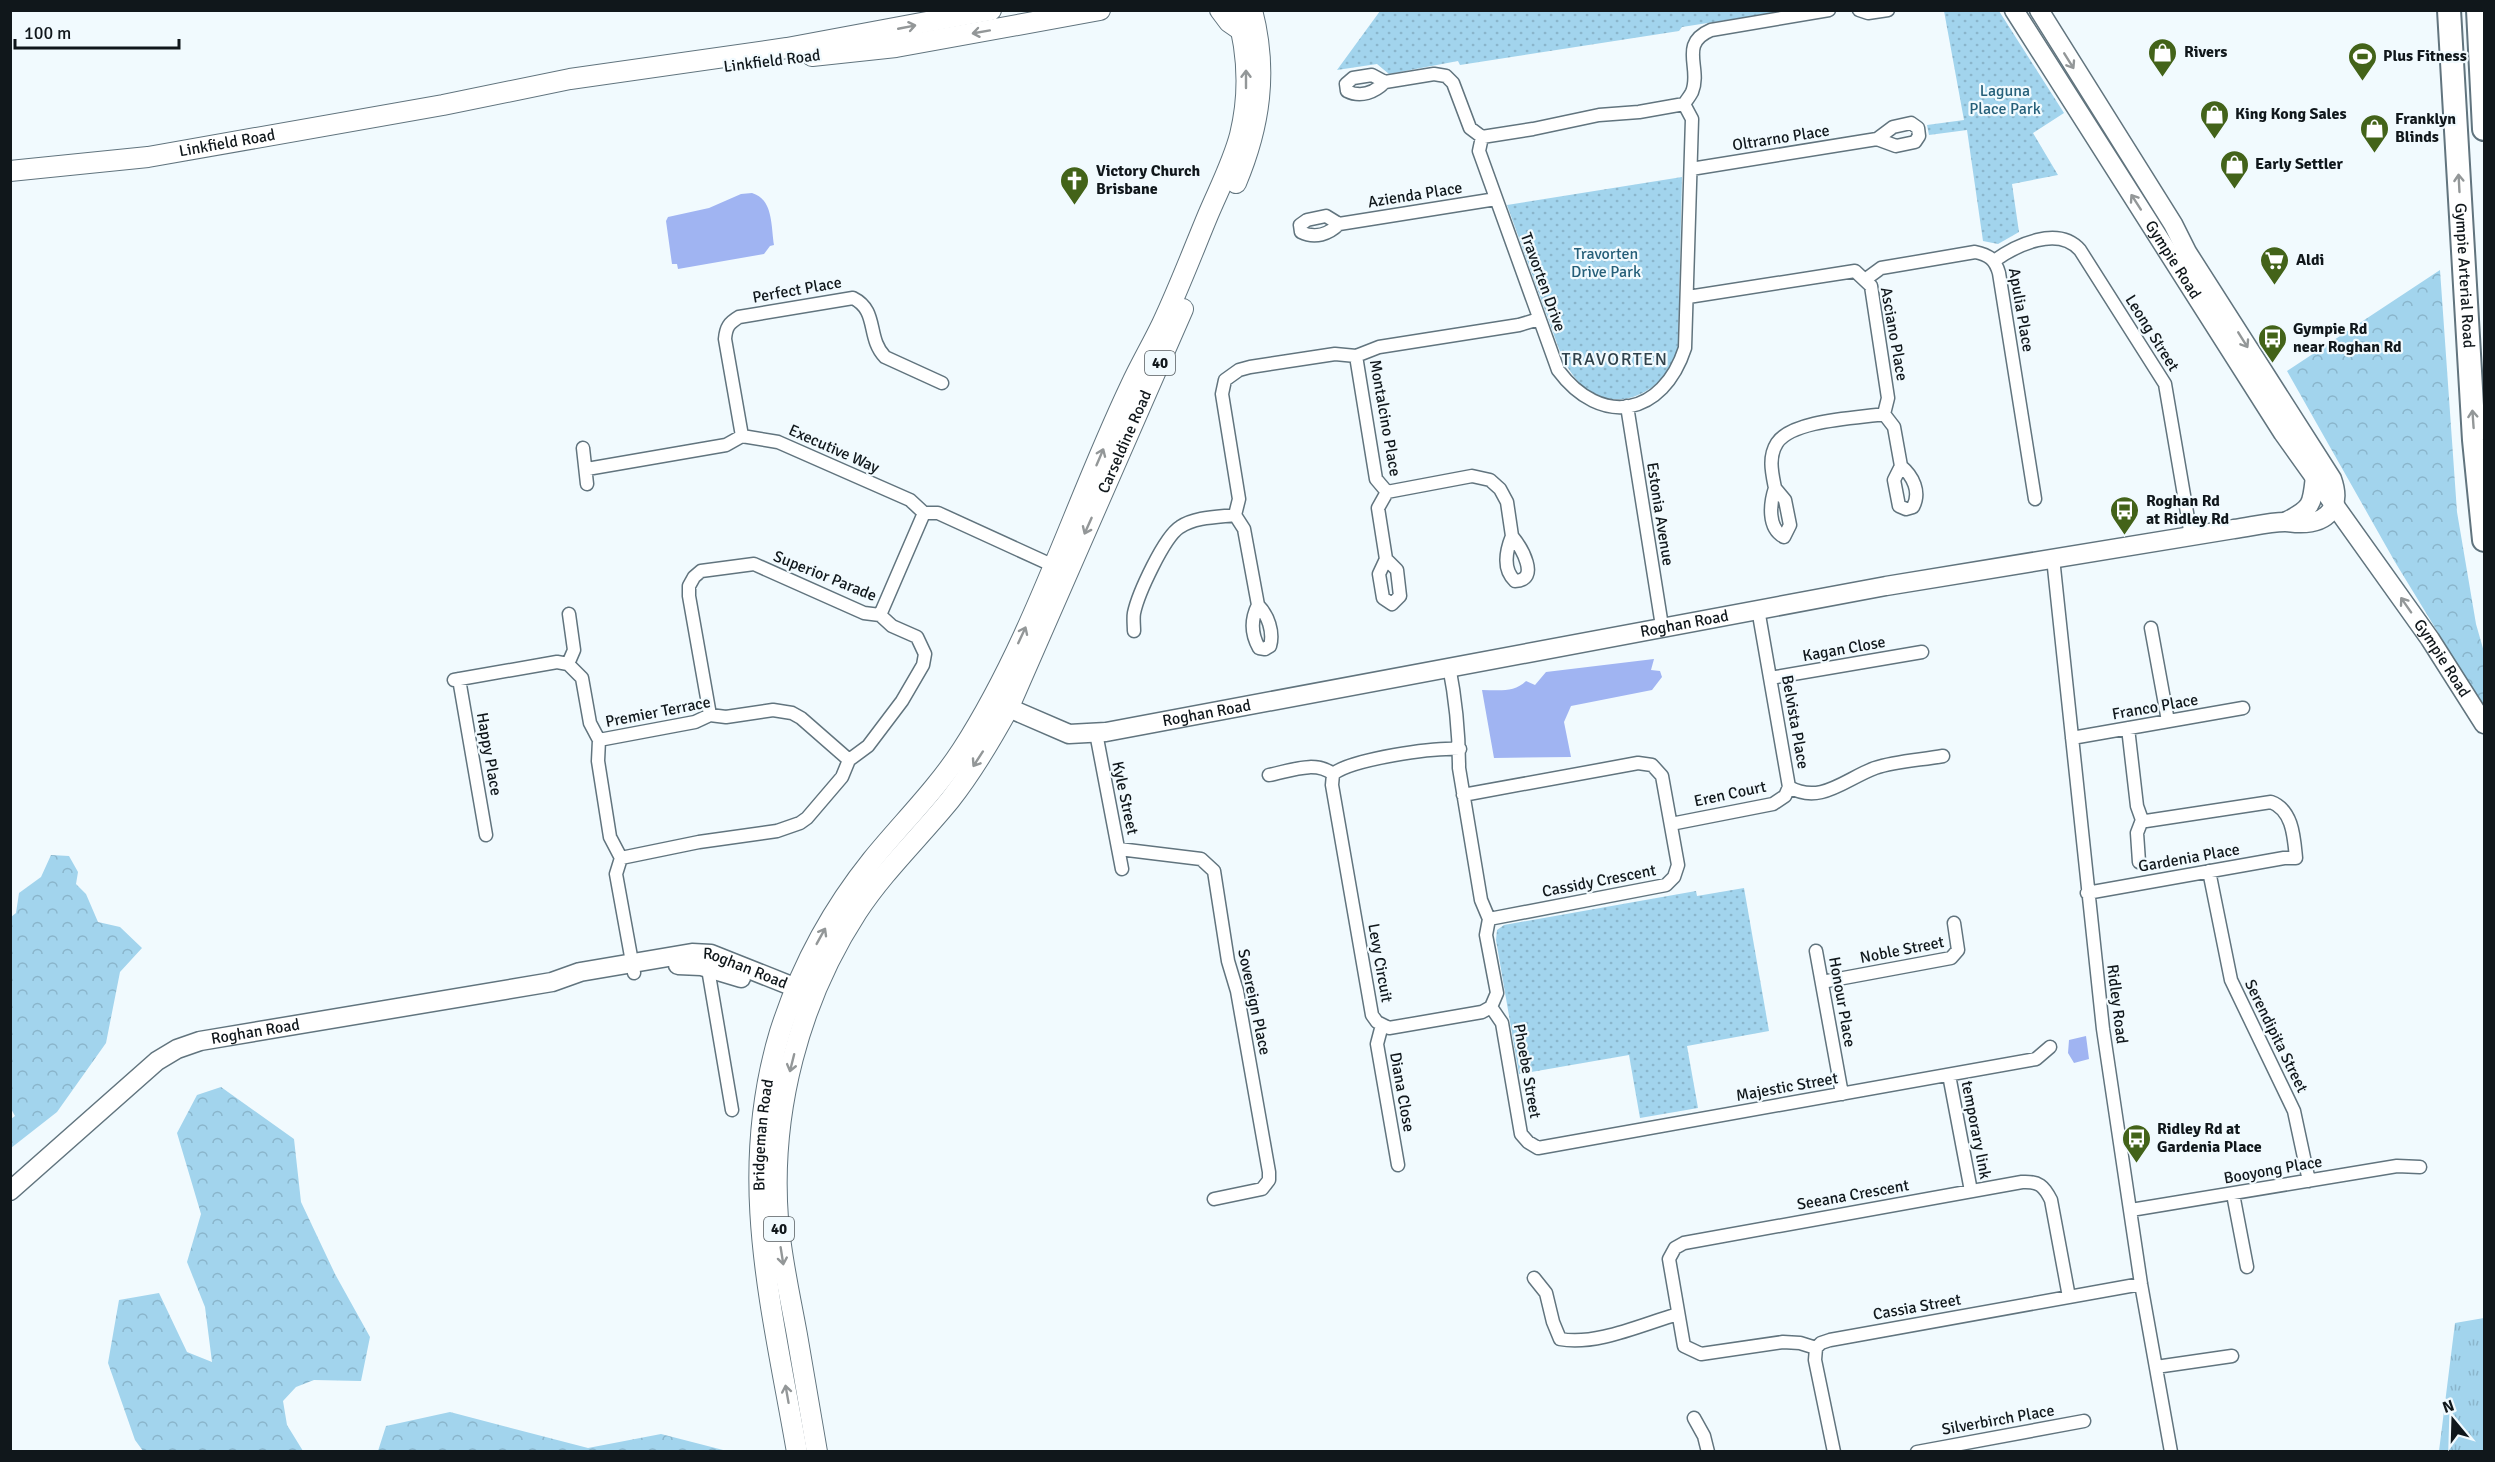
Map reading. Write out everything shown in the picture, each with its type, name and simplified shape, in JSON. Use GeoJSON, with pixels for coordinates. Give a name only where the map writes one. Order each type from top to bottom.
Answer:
{"type":"FeatureCollection","features":[{"type":"Feature","properties":{"kind":"highway","name":"Gympie Arterial Road"},"geometry":{"type":"LineString","coordinates":[[2449,10],[2474,440],[2484,540]]}},
{"type":"Feature","properties":{"kind":"highway"},"geometry":{"type":"LineString","coordinates":[[2478,10],[2484,129]]}},
{"type":"Feature","properties":{"kind":"main road","name":"Linkfield Road"},"geometry":{"type":"LineString","coordinates":[[10,171],[148,157],[443,105],[580,78],[798,46],[991,10]]}},
{"type":"Feature","properties":{"kind":"main road","name":"Linkfield Road"},"geometry":{"type":"LineString","coordinates":[[443,105],[505,99],[691,72],[896,47],[1101,10]]}},
{"type":"Feature","properties":{"kind":"main road"},"geometry":{"type":"LineString","coordinates":[[1220,10],[1229,22],[1242,30]]}},
{"type":"Feature","properties":{"kind":"main road","name":"Carseldine Road"},"geometry":{"type":"LineString","coordinates":[[1002,698],[1054,566],[1130,387],[1163,322],[1236,148],[1243,118],[1246,90],[1242,30],[1236,10]]}},
{"type":"Feature","properties":{"kind":"main road","name":"Carseldine Road"},"geometry":{"type":"LineString","coordinates":[[1002,698],[1038,638],[1158,368],[1248,155],[1257,118],[1262,82],[1260,45],[1252,10]]}},
{"type":"Feature","properties":{"kind":"main road","name":"Roghan Road"},"geometry":{"type":"LineString","coordinates":[[802,997],[818,942],[854,884],[942,779],[967,742],[1002,698]]}},
{"type":"Feature","properties":{"kind":"main road","name":"Bridgeman Road"},"geometry":{"type":"LineString","coordinates":[[797,1452],[764,1264],[758,1189],[764,1108],[775,1053],[802,997]]}},
{"type":"Feature","properties":{"kind":"main road","name":"Bridgeman Road"},"geometry":{"type":"LineString","coordinates":[[802,997],[786,1086],[779,1141],[777,1193],[780,1245],[817,1452]]}},
{"type":"Feature","properties":{"kind":"street"},"geometry":{"type":"LineString","coordinates":[[1385,82],[1434,74],[1446,76],[1453,83],[1470,128],[1482,137],[1599,115],[1640,112],[1684,104],[1693,91],[1694,45],[1699,35],[1711,30],[1829,10]]}},
{"type":"Feature","properties":{"kind":"street"},"geometry":{"type":"LineString","coordinates":[[1859,10],[1868,14],[1888,10]]}},
{"type":"Feature","properties":{"kind":"street","name":"Gympie Road"},"geometry":{"type":"LineString","coordinates":[[2014,10],[2283,433],[2430,639],[2484,724]]}},
{"type":"Feature","properties":{"kind":"street","name":"Gympie Road"},"geometry":{"type":"LineString","coordinates":[[2039,10],[2172,224],[2187,252],[2332,479],[2336,492],[2335,504]]}},
{"type":"Feature","properties":{"kind":"street","name":"Travorten Drive"},"geometry":{"type":"LineString","coordinates":[[1482,137],[1479,151],[1558,370],[1570,386],[1584,397],[1615,408],[1658,394],[1678,369],[1685,348],[1692,119],[1684,104]]}},
{"type":"Feature","properties":{"kind":"street","name":"Oltrarno Place"},"geometry":{"type":"LineString","coordinates":[[1691,169],[1877,140]]}},
{"type":"Feature","properties":{"kind":"street","name":"Azienda Place"},"geometry":{"type":"LineString","coordinates":[[1339,224],[1496,199]]}},
{"type":"Feature","properties":{"kind":"street","name":"Leong Street"},"geometry":{"type":"LineString","coordinates":[[1994,261],[2018,246],[2046,239],[2066,238],[2080,250],[2165,384],[2191,536]]}},
{"type":"Feature","properties":{"kind":"street","name":"Apulia Place"},"geometry":{"type":"LineString","coordinates":[[1866,279],[1881,267],[1976,252],[1988,255],[1994,261],[1999,273],[2035,499]]}},
{"type":"Feature","properties":{"kind":"street","name":"Asciano Place"},"geometry":{"type":"LineString","coordinates":[[1688,297],[1855,271],[1866,279],[1871,286],[1888,398],[1884,414],[1894,427],[1901,466]]}},
{"type":"Feature","properties":{"kind":"street","name":"Perfect Place"},"geometry":{"type":"LineString","coordinates":[[742,435],[725,339],[726,328],[739,317],[853,298],[863,303],[869,310],[874,340],[878,350],[885,357],[942,383]]}},
{"type":"Feature","properties":{"kind":"street","name":"Montalcino Place"},"geometry":{"type":"LineString","coordinates":[[1386,559],[1378,508],[1387,492],[1376,479],[1356,356],[1379,347],[1539,320]]}},
{"type":"Feature","properties":{"kind":"street"},"geometry":{"type":"LineString","coordinates":[[1258,605],[1244,529],[1235,515],[1239,499],[1222,394],[1225,380],[1239,370],[1250,367],[1335,354],[1356,356]]}},
{"type":"Feature","properties":{"kind":"street","name":"Estonia Avenue"},"geometry":{"type":"LineString","coordinates":[[1626,406],[1662,626]]}},
{"type":"Feature","properties":{"kind":"street"},"geometry":{"type":"LineString","coordinates":[[1775,488],[1771,467],[1773,454],[1778,443],[1786,434],[1800,427],[1884,414]]}},
{"type":"Feature","properties":{"kind":"street"},"geometry":{"type":"LineString","coordinates":[[587,469],[726,445],[742,435]]}},
{"type":"Feature","properties":{"kind":"street","name":"Executive Way"},"geometry":{"type":"LineString","coordinates":[[742,435],[778,442],[910,500],[924,513],[938,513],[1054,566]]}},
{"type":"Feature","properties":{"kind":"street"},"geometry":{"type":"LineString","coordinates":[[583,448],[587,484]]}},
{"type":"Feature","properties":{"kind":"street"},"geometry":{"type":"LineString","coordinates":[[1387,492],[1472,476],[1490,480],[1500,489],[1507,502],[1512,536]]}},
{"type":"Feature","properties":{"kind":"street","name":"Roghan Road"},"geometry":{"type":"LineString","coordinates":[[2285,522],[2309,507],[2312,501],[2315,476]]}},
{"type":"Feature","properties":{"kind":"street"},"geometry":{"type":"LineString","coordinates":[[2320,519],[2330,513],[2335,504]]}},
{"type":"Feature","properties":{"kind":"street"},"geometry":{"type":"LineString","coordinates":[[880,615],[924,513]]}},
{"type":"Feature","properties":{"kind":"street"},"geometry":{"type":"LineString","coordinates":[[1134,632],[1134,613],[1168,536],[1192,521],[1235,515]]}},
{"type":"Feature","properties":{"kind":"street","name":"Roghan Road"},"geometry":{"type":"LineString","coordinates":[[1002,698],[1069,734],[1090,732],[1254,705],[1449,666],[1758,609],[2053,558],[2285,522],[2299,524],[2320,519]]}},
{"type":"Feature","properties":{"kind":"street"},"geometry":{"type":"LineString","coordinates":[[2320,519],[2343,527],[2352,527]]}},
{"type":"Feature","properties":{"kind":"street","name":"Ridley Road"},"geometry":{"type":"LineString","coordinates":[[2053,558],[2103,1029],[2141,1284],[2171,1452]]}},
{"type":"Feature","properties":{"kind":"street","name":"Superior Parade"},"geometry":{"type":"LineString","coordinates":[[621,858],[699,842],[777,831],[800,824],[842,777],[849,760],[868,746],[902,701],[923,664],[925,654],[917,637],[892,626],[880,615],[864,613],[754,564],[701,572],[694,577],[689,586],[689,596],[710,715]]}},
{"type":"Feature","properties":{"kind":"street","name":"Belvista Place"},"geometry":{"type":"LineString","coordinates":[[1758,609],[1789,787],[1810,794],[1833,790],[1874,768],[1943,756]]}},
{"type":"Feature","properties":{"kind":"street"},"geometry":{"type":"LineString","coordinates":[[569,614],[574,650],[568,664],[582,678],[590,723],[599,740],[598,761],[610,837],[621,858],[616,874],[633,968]]}},
{"type":"Feature","properties":{"kind":"street"},"geometry":{"type":"LineString","coordinates":[[2151,628],[2168,721]]}},
{"type":"Feature","properties":{"kind":"street","name":"Kagan Close"},"geometry":{"type":"LineString","coordinates":[[1770,678],[1922,652]]}},
{"type":"Feature","properties":{"kind":"street","name":"Happy Place"},"geometry":{"type":"LineString","coordinates":[[486,835],[457,679],[557,662],[568,664]]}},
{"type":"Feature","properties":{"kind":"street"},"geometry":{"type":"LineString","coordinates":[[1449,666],[1458,718],[1459,768],[1463,795],[1481,900],[1489,919],[1486,935],[1497,993],[1491,1007]]}},
{"type":"Feature","properties":{"kind":"street","name":"Franco Place"},"geometry":{"type":"LineString","coordinates":[[2072,738],[2243,708]]}},
{"type":"Feature","properties":{"kind":"street","name":"Premier Terrace"},"geometry":{"type":"LineString","coordinates":[[599,740],[695,722],[710,715],[726,717],[773,710],[792,713],[849,760]]}},
{"type":"Feature","properties":{"kind":"street"},"geometry":{"type":"LineString","coordinates":[[2128,728],[2137,806],[2142,820],[2136,833],[2139,862]]}},
{"type":"Feature","properties":{"kind":"street","name":"Kyle Street"},"geometry":{"type":"LineString","coordinates":[[1090,732],[1122,869]]}},
{"type":"Feature","properties":{"kind":"street"},"geometry":{"type":"LineString","coordinates":[[1269,775],[1314,766],[1324,768],[1333,774],[1347,765],[1443,748],[1460,749]]}},
{"type":"Feature","properties":{"kind":"street","name":"Cassidy Crescent"},"geometry":{"type":"LineString","coordinates":[[1463,795],[1645,763],[1658,769],[1662,776],[1678,865],[1674,877],[1666,885],[1489,919]]}},
{"type":"Feature","properties":{"kind":"street","name":"Levy Circuit"},"geometry":{"type":"LineString","coordinates":[[1333,774],[1332,785],[1372,1015],[1382,1025],[1394,1029],[1482,1012],[1491,1007]]}},
{"type":"Feature","properties":{"kind":"street","name":"Eren Court"},"geometry":{"type":"LineString","coordinates":[[1671,824],[1773,804],[1785,796],[1789,787]]}},
{"type":"Feature","properties":{"kind":"street","name":"Gardenia Place"},"geometry":{"type":"LineString","coordinates":[[2087,892],[2296,858],[2289,819],[2283,809],[2271,802],[2191,815],[2142,820]]}},
{"type":"Feature","properties":{"kind":"street","name":"Sovereign Place"},"geometry":{"type":"LineString","coordinates":[[1119,849],[1201,859],[1214,872],[1228,961],[1237,990],[1269,1172],[1269,1180],[1262,1189],[1214,1199]]}},
{"type":"Feature","properties":{"kind":"street","name":"Serendipita Street"},"geometry":{"type":"LineString","coordinates":[[2210,871],[2231,980],[2294,1111],[2309,1181]]}},
{"type":"Feature","properties":{"kind":"street","name":"Noble Street"},"geometry":{"type":"LineString","coordinates":[[1822,982],[1951,958],[1958,950],[1954,923]]}},
{"type":"Feature","properties":{"kind":"street","name":"Honour Place"},"geometry":{"type":"LineString","coordinates":[[1816,951],[1842,1094]]}},
{"type":"Feature","properties":{"kind":"street","name":"Roghan Road"},"geometry":{"type":"LineString","coordinates":[[10,1191],[157,1061],[177,1049],[212,1039],[552,982],[580,972],[633,968],[678,955],[706,961],[737,977],[802,997]]}},
{"type":"Feature","properties":{"kind":"street","name":"Bridgeman Road"},"geometry":{"type":"LineString","coordinates":[[706,961],[732,1110]]}},
{"type":"Feature","properties":{"kind":"street","name":"Phoebe Street"},"geometry":{"type":"LineString","coordinates":[[1491,1007],[1497,1012],[1502,1023],[1521,1134],[1528,1142]]}},
{"type":"Feature","properties":{"kind":"street","name":"Diana Close"},"geometry":{"type":"LineString","coordinates":[[1382,1025],[1377,1044],[1398,1165]]}},
{"type":"Feature","properties":{"kind":"street","name":"Majestic Street"},"geometry":{"type":"LineString","coordinates":[[1528,1142],[1538,1148],[1552,1146],[1949,1075],[2036,1059],[2050,1047]]}},
{"type":"Feature","properties":{"kind":"street","name":"temporary link"},"geometry":{"type":"LineString","coordinates":[[1949,1075],[1971,1191]]}},
{"type":"Feature","properties":{"kind":"street","name":"Booyong Place"},"geometry":{"type":"LineString","coordinates":[[2131,1210],[2397,1166],[2420,1167]]}},
{"type":"Feature","properties":{"kind":"street","name":"Seeana Crescent"},"geometry":{"type":"LineString","coordinates":[[1816,1348],[1800,1342],[1783,1342],[1701,1354],[1684,1346],[1669,1259],[1675,1248],[1684,1243],[1971,1191],[2036,1182],[2045,1188],[2051,1200],[2069,1297]]}},
{"type":"Feature","properties":{"kind":"street"},"geometry":{"type":"LineString","coordinates":[[2233,1194],[2247,1267]]}},
{"type":"Feature","properties":{"kind":"street"},"geometry":{"type":"LineString","coordinates":[[1534,1278],[1546,1293],[1560,1339],[1593,1340],[1678,1314]]}},
{"type":"Feature","properties":{"kind":"street","name":"Cassia Street"},"geometry":{"type":"LineString","coordinates":[[1816,1348],[1830,1340],[2141,1284]]}},
{"type":"Feature","properties":{"kind":"street"},"geometry":{"type":"LineString","coordinates":[[1816,1348],[1815,1360],[1834,1452]]}},
{"type":"Feature","properties":{"kind":"street"},"geometry":{"type":"LineString","coordinates":[[2156,1367],[2232,1356]]}},
{"type":"Feature","properties":{"kind":"street"},"geometry":{"type":"LineString","coordinates":[[1694,1418],[1704,1436],[1708,1452]]}},
{"type":"Feature","properties":{"kind":"street","name":"Silverbirch Place"},"geometry":{"type":"LineString","coordinates":[[1917,1452],[2084,1421]]}},
{"type":"Feature","properties":{"kind":"green space"},"geometry":{"type":"Polygon","coordinates":[[[1380,11],[1784,11],[1682,27],[1679,31],[1460,65],[1458,61],[1389,74],[1377,64],[1337,70],[1380,11]]]}},
{"type":"Feature","properties":{"kind":"green space","name":"Laguna Place Park"},"geometry":{"type":"Polygon","coordinates":[[[1944,11],[1999,11],[2064,113],[2033,133],[2058,175],[2012,184],[2019,232],[1998,244],[1983,241],[1967,130],[1929,135],[1927,125],[1964,120],[1944,11]]]}},
{"type":"Feature","properties":{"kind":"green space","name":"Travorten Drive Park"},"geometry":{"type":"Polygon","coordinates":[[[1682,177],[1678,350],[1666,373],[1649,389],[1625,399],[1609,399],[1594,394],[1581,385],[1570,372],[1558,347],[1507,205],[1682,177]]]}},
{"type":"Feature","properties":{"kind":"green space"},"geometry":{"type":"Polygon","coordinates":[[[2440,270],[2457,512],[2476,624],[2484,652],[2484,708],[2395,562],[2287,371],[2440,270]]]}},
{"type":"Feature","properties":{"kind":"green space"},"geometry":{"type":"Polygon","coordinates":[[[51,855],[69,856],[78,872],[76,884],[86,894],[98,922],[120,927],[142,948],[120,972],[106,1043],[57,1112],[11,1148],[11,1119],[15,1116],[10,1107],[11,917],[16,913],[19,893],[41,877],[51,855]]]}},
{"type":"Feature","properties":{"kind":"green space"},"geometry":{"type":"Polygon","coordinates":[[[1744,888],[1769,1031],[1687,1046],[1698,1108],[1640,1118],[1629,1055],[1519,1074],[1496,940],[1497,930],[1504,925],[1696,891],[1697,896],[1744,888]]]}},
{"type":"Feature","properties":{"kind":"green space"},"geometry":{"type":"Polygon","coordinates":[[[221,1087],[294,1139],[301,1202],[335,1274],[370,1337],[361,1381],[314,1380],[296,1387],[283,1401],[287,1425],[303,1451],[143,1451],[135,1440],[108,1363],[119,1300],[159,1293],[187,1352],[212,1362],[205,1307],[187,1262],[201,1214],[177,1133],[197,1095],[221,1087]]]}},
{"type":"Feature","properties":{"kind":"green space"},"geometry":{"type":"Polygon","coordinates":[[[2484,1318],[2484,1451],[2439,1451],[2455,1323],[2484,1318]]]}},
{"type":"Feature","properties":{"kind":"green space"},"geometry":{"type":"Polygon","coordinates":[[[450,1412],[588,1448],[661,1434],[727,1451],[378,1451],[386,1426],[450,1412]]]}},
{"type":"Feature","properties":{"kind":"water"},"geometry":{"type":"Polygon","coordinates":[[[752,193],[764,201],[770,214],[774,245],[770,246],[764,254],[678,269],[677,264],[672,264],[666,221],[668,217],[709,208],[741,194],[752,193]]]}},
{"type":"Feature","properties":{"kind":"water"},"geometry":{"type":"Polygon","coordinates":[[[1654,659],[1651,670],[1660,671],[1662,677],[1652,690],[1571,706],[1564,722],[1571,757],[1494,758],[1482,690],[1511,689],[1526,681],[1535,685],[1546,672],[1654,659]]]}},
{"type":"Feature","properties":{"kind":"water"},"geometry":{"type":"Polygon","coordinates":[[[2086,1036],[2089,1059],[2074,1063],[2068,1053],[2069,1040],[2086,1036]]]}},
{"type":"Feature","properties":{"kind":"place","name":"Rivers"},"geometry":{"type":"Point","coordinates":[2163,78]}},
{"type":"Feature","properties":{"kind":"place","name":"Plus Fitness"},"geometry":{"type":"Point","coordinates":[2362,82]}},
{"type":"Feature","properties":{"kind":"place","name":"King Kong Sales"},"geometry":{"type":"Point","coordinates":[2214,140]}},
{"type":"Feature","properties":{"kind":"place","name":"Franklyn Blinds"},"geometry":{"type":"Point","coordinates":[2374,154]}},
{"type":"Feature","properties":{"kind":"place","name":"Early Settler"},"geometry":{"type":"Point","coordinates":[2234,190]}},
{"type":"Feature","properties":{"kind":"place","name":"Victory Church Brisbane"},"geometry":{"type":"Point","coordinates":[1075,206]}},
{"type":"Feature","properties":{"kind":"place","name":"Aldi"},"geometry":{"type":"Point","coordinates":[2275,286]}},
{"type":"Feature","properties":{"kind":"place","name":"Gympie Rd near Roghan Rd"},"geometry":{"type":"Point","coordinates":[2272,364]}},
{"type":"Feature","properties":{"kind":"place","name":"Roghan Rd at Ridley Rd"},"geometry":{"type":"Point","coordinates":[2125,536]}},
{"type":"Feature","properties":{"kind":"place","name":"Ridley Rd at Gardenia Place"},"geometry":{"type":"Point","coordinates":[2136,1164]}},
{"type":"Feature","properties":{"kind":"district","name":"TRAVORTEN"},"geometry":{"type":"Point","coordinates":[1615,359]}}]}
